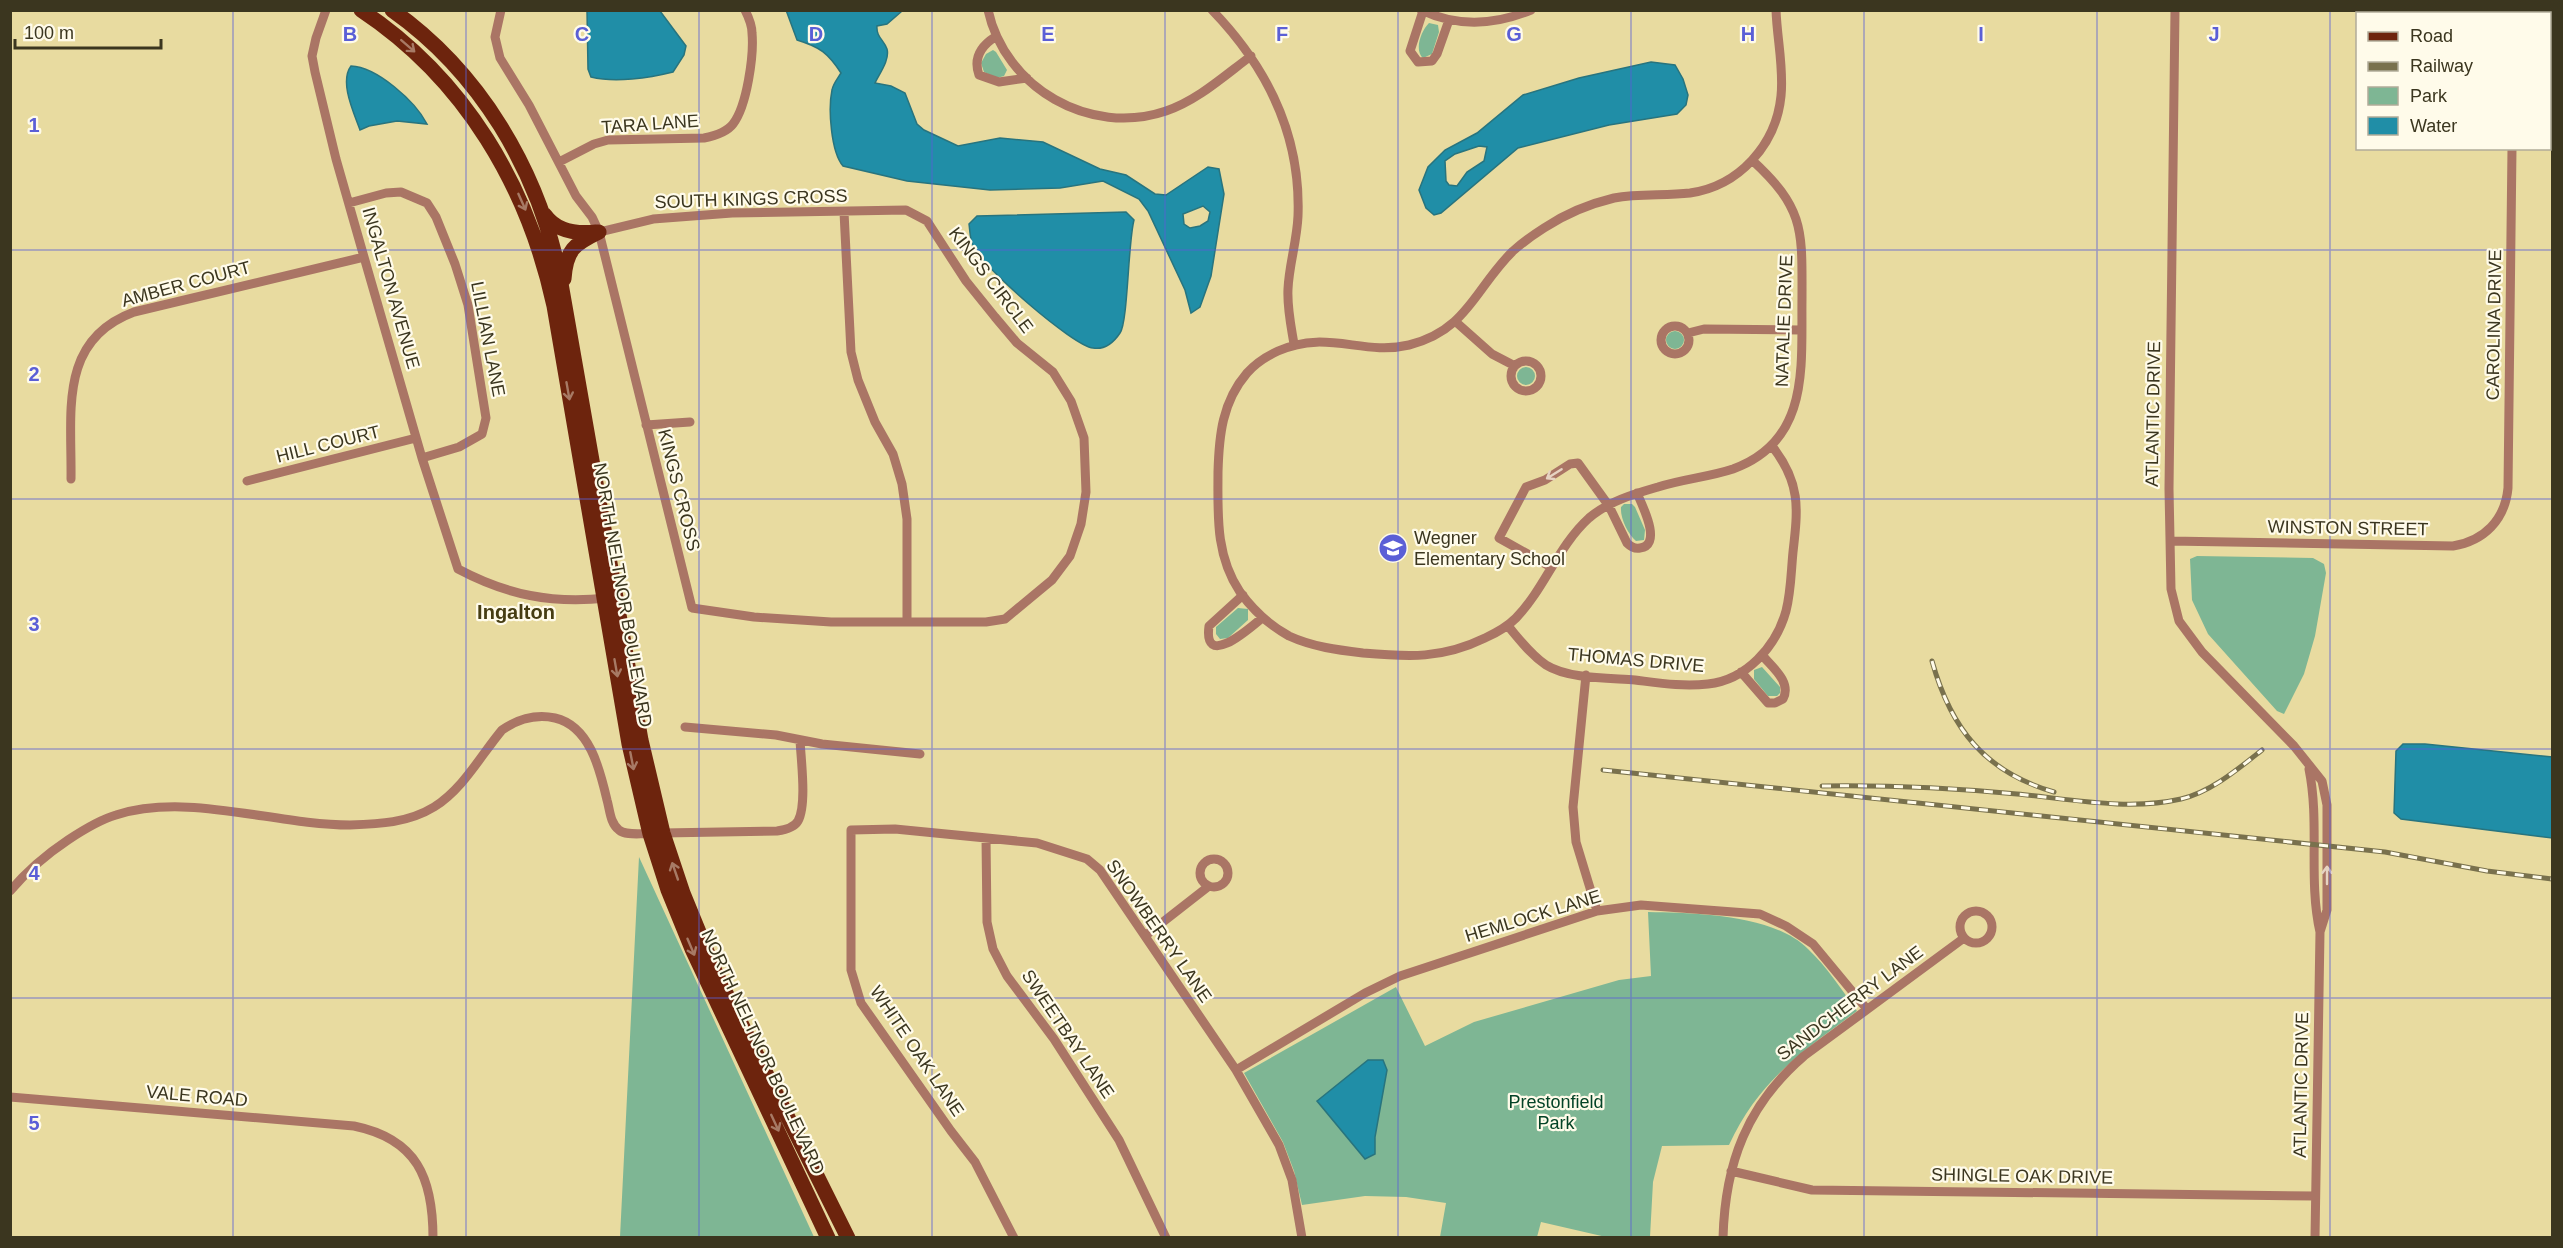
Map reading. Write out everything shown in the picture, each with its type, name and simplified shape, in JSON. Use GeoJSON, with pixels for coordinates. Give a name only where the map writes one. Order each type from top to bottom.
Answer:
{"type":"FeatureCollection","features":[{"type":"Feature","properties":{"kind":"main road","name":"NORTH NELTNOR BOULEVARD"},"geometry":{"type":"LineString","coordinates":[[361,10],[416,53],[460,100],[494,149],[524,206],[542,256],[554,306],[610,597]]}},
{"type":"Feature","properties":{"kind":"main road","name":"NORTH NELTNOR BOULEVARD"},"geometry":{"type":"LineString","coordinates":[[392,10],[446,58],[492,112],[518,155],[544,212],[553,242],[564,297],[628,704],[646,768],[656,834],[668,890],[692,949],[828,1238]]}},
{"type":"Feature","properties":{"kind":"main road"},"geometry":{"type":"LineString","coordinates":[[544,212],[548,220],[565,231],[581,234],[599,232]]}},
{"type":"Feature","properties":{"kind":"main road"},"geometry":{"type":"LineString","coordinates":[[564,297],[564,274],[569,253],[575,244],[599,232]]}},
{"type":"Feature","properties":{"kind":"main road","name":"NORTH NELTNOR BOULEVARD"},"geometry":{"type":"LineString","coordinates":[[656,834],[715,971],[848,1238]]}},
{"type":"Feature","properties":{"kind":"street","name":"INGALTON AVENUE"},"geometry":{"type":"LineString","coordinates":[[326,10],[312,56],[364,257],[422,458],[458,569],[485,583],[518,594],[584,601],[610,597]]}},
{"type":"Feature","properties":{"kind":"street"},"geometry":{"type":"LineString","coordinates":[[501,10],[496,28],[496,49],[599,232]]}},
{"type":"Feature","properties":{"kind":"street","name":"TARA LANE"},"geometry":{"type":"LineString","coordinates":[[559,162],[594,144],[608,140],[704,138],[718,134],[732,126],[744,105],[752,46],[751,26],[745,10]]}},
{"type":"Feature","properties":{"kind":"street"},"geometry":{"type":"LineString","coordinates":[[988,10],[995,37],[1009,60],[1039,90],[1056,101],[1079,111],[1102,117],[1140,117],[1165,112],[1187,102],[1251,56]]}},
{"type":"Feature","properties":{"kind":"street"},"geometry":{"type":"LineString","coordinates":[[1212,10],[1251,56],[1278,104],[1286,127],[1295,167],[1298,216],[1288,297],[1294,344]]}},
{"type":"Feature","properties":{"kind":"street"},"geometry":{"type":"LineString","coordinates":[[1449,20],[1437,54],[1432,61],[1418,62],[1410,51],[1422,11],[1449,20],[1493,21],[1531,10]]}},
{"type":"Feature","properties":{"kind":"street"},"geometry":{"type":"LineString","coordinates":[[1508,626],[1448,653],[1414,657],[1315,646],[1288,635],[1262,618],[1243,596],[1224,560],[1219,532],[1219,435],[1230,400],[1248,372],[1270,355],[1294,344],[1325,341],[1373,348],[1397,347],[1423,340],[1456,322],[1512,252],[1555,221],[1592,204],[1614,198],[1699,191],[1721,183],[1753,161],[1772,131],[1781,100],[1782,78],[1776,10]]}},
{"type":"Feature","properties":{"kind":"street","name":"ATLANTIC DRIVE"},"geometry":{"type":"LineString","coordinates":[[2175,10],[2170,589],[2179,621],[2202,652],[2294,746],[2309,767],[2315,799],[2315,910],[2320,932],[2315,1238]]}},
{"type":"Feature","properties":{"kind":"street"},"geometry":{"type":"LineString","coordinates":[[995,37],[988,42],[977,57],[976,66],[979,75],[999,82],[1014,82],[1027,78]]}},
{"type":"Feature","properties":{"kind":"street","name":"CAROLINA DRIVE"},"geometry":{"type":"LineString","coordinates":[[2506,502],[2509,445],[2512,150]]}},
{"type":"Feature","properties":{"kind":"street","name":"NATALIE DRIVE"},"geometry":{"type":"LineString","coordinates":[[1508,626],[1537,594],[1565,546],[1590,517],[1622,498],[1731,469],[1772,446],[1790,419],[1798,396],[1802,246],[1799,223],[1789,201],[1753,161]]}},
{"type":"Feature","properties":{"kind":"street","name":"LILLIAN LANE"},"geometry":{"type":"LineString","coordinates":[[349,203],[386,193],[401,192],[427,203],[439,222],[462,282],[486,418],[482,434],[459,447],[422,458]]}},
{"type":"Feature","properties":{"kind":"street","name":"SOUTH KINGS CROSS"},"geometry":{"type":"LineString","coordinates":[[599,232],[653,219],[732,213],[906,210]]}},
{"type":"Feature","properties":{"kind":"street","name":"KINGS CIRCLE"},"geometry":{"type":"LineString","coordinates":[[826,622],[986,622],[1005,619],[1052,580],[1070,556],[1082,525],[1086,492],[1084,438],[1071,401],[1053,372],[1017,343],[995,318],[966,281],[927,221],[906,210]]}},
{"type":"Feature","properties":{"kind":"street"},"geometry":{"type":"LineString","coordinates":[[844,212],[850,352],[858,380],[875,422],[893,454],[902,484],[907,519],[907,621]]}},
{"type":"Feature","properties":{"kind":"street","name":"KINGS CROSS"},"geometry":{"type":"LineString","coordinates":[[599,232],[692,608],[754,617],[826,622]]}},
{"type":"Feature","properties":{"kind":"street","name":"AMBER COURT"},"geometry":{"type":"LineString","coordinates":[[70,479],[73,381],[79,360],[98,333],[134,312],[364,257]]}},
{"type":"Feature","properties":{"kind":"street"},"geometry":{"type":"LineString","coordinates":[[1456,322],[1492,354],[1515,366]]}},
{"type":"Feature","properties":{"kind":"street"},"geometry":{"type":"LineString","coordinates":[[1688,333],[1704,329],[1801,330]]}},
{"type":"Feature","properties":{"kind":"street"},"geometry":{"type":"LineString","coordinates":[[646,425],[690,422]]}},
{"type":"Feature","properties":{"kind":"street","name":"HILL COURT"},"geometry":{"type":"LineString","coordinates":[[247,481],[417,438]]}},
{"type":"Feature","properties":{"kind":"street","name":"THOMAS DRIVE"},"geometry":{"type":"LineString","coordinates":[[1508,626],[1526,647],[1548,666],[1563,672],[1690,685],[1721,682],[1741,672],[1762,655],[1776,638],[1786,611],[1797,511],[1793,481],[1783,460],[1772,446]]}},
{"type":"Feature","properties":{"kind":"street"},"geometry":{"type":"LineString","coordinates":[[1551,567],[1499,538],[1526,487],[1545,480],[1570,464],[1578,463],[1609,506],[1627,543],[1632,547],[1641,548],[1648,545],[1651,540],[1651,530],[1637,493]]}},
{"type":"Feature","properties":{"kind":"street","name":"WINSTON STREET"},"geometry":{"type":"LineString","coordinates":[[2170,541],[2453,546],[2472,542],[2491,529],[2506,502]]}},
{"type":"Feature","properties":{"kind":"street"},"geometry":{"type":"LineString","coordinates":[[1243,596],[1209,626],[1208,635],[1212,642],[1221,646],[1230,644],[1262,618]]}},
{"type":"Feature","properties":{"kind":"street"},"geometry":{"type":"LineString","coordinates":[[1741,672],[1764,700],[1775,703],[1783,699],[1785,683],[1762,655]]}},
{"type":"Feature","properties":{"kind":"street"},"geometry":{"type":"LineString","coordinates":[[1586,675],[1573,807],[1576,842],[1597,912]]}},
{"type":"Feature","properties":{"kind":"street"},"geometry":{"type":"LineString","coordinates":[[10,891],[41,860],[83,831],[114,816],[137,810],[189,807],[318,825],[382,824],[413,817],[434,807],[452,792],[502,730],[511,724],[533,717],[561,720],[580,732],[593,757],[611,818],[618,829],[624,833],[777,831],[798,822],[802,806],[800,740]]}},
{"type":"Feature","properties":{"kind":"street"},"geometry":{"type":"LineString","coordinates":[[685,727],[776,735],[800,740],[920,754]]}},
{"type":"Feature","properties":{"kind":"street","name":"SNOWBERRY LANE"},"geometry":{"type":"LineString","coordinates":[[851,830],[895,829],[1037,843],[1087,859],[1100,870],[1236,1071],[1280,1145],[1292,1180],[1302,1238]]}},
{"type":"Feature","properties":{"kind":"street","name":"WHITE OAK LANE"},"geometry":{"type":"LineString","coordinates":[[851,830],[851,970],[861,1003],[975,1162],[1014,1238]]}},
{"type":"Feature","properties":{"kind":"street","name":"SWEETBAY LANE"},"geometry":{"type":"LineString","coordinates":[[986,838],[987,922],[996,956],[1054,1039],[1119,1140],[1166,1238]]}},
{"type":"Feature","properties":{"kind":"street"},"geometry":{"type":"LineString","coordinates":[[1145,936],[1209,886]]}},
{"type":"Feature","properties":{"kind":"street","name":"HEMLOCK LANE"},"geometry":{"type":"LineString","coordinates":[[1236,1071],[1365,993],[1400,976],[1597,912],[1641,905],[1760,914],[1799,932],[1813,944],[1866,1008]]}},
{"type":"Feature","properties":{"kind":"street","name":"SANDCHERRY LANE"},"geometry":{"type":"LineString","coordinates":[[1723,1238],[1731,1171],[1744,1130],[1770,1090],[1804,1056],[1866,1008],[1964,938]]}},
{"type":"Feature","properties":{"kind":"street","name":"VALE ROAD"},"geometry":{"type":"LineString","coordinates":[[10,1097],[354,1126],[379,1132],[407,1149],[425,1176],[430,1195],[433,1238]]}},
{"type":"Feature","properties":{"kind":"street","name":"SHINGLE OAK DRIVE"},"geometry":{"type":"LineString","coordinates":[[1731,1171],[1812,1190],[2315,1196]]}},
{"type":"Feature","properties":{"kind":"green space"},"geometry":{"type":"Polygon","coordinates":[[[1429,23],[1438,25],[1439,32],[1432,54],[1423,58],[1419,50],[1420,40],[1429,23]]]}},
{"type":"Feature","properties":{"kind":"green space"},"geometry":{"type":"Polygon","coordinates":[[[993,50],[1007,70],[1004,76],[997,78],[984,72],[981,63],[986,54],[993,50]]]}},
{"type":"Feature","properties":{"kind":"green space"},"geometry":{"type":"Polygon","coordinates":[[[1675,331],[1681,334],[1684,340],[1681,346],[1675,349],[1669,346],[1666,340],[1669,334],[1675,331]]]}},
{"type":"Feature","properties":{"kind":"green space"},"geometry":{"type":"Polygon","coordinates":[[[1526,367],[1532,370],[1535,376],[1532,382],[1526,385],[1520,382],[1517,376],[1520,370],[1526,367]]]}},
{"type":"Feature","properties":{"kind":"green space"},"geometry":{"type":"Polygon","coordinates":[[[1624,504],[1632,504],[1635,507],[1645,530],[1644,540],[1636,541],[1627,530],[1621,511],[1624,504]]]}},
{"type":"Feature","properties":{"kind":"green space"},"geometry":{"type":"Polygon","coordinates":[[[2197,556],[2313,558],[2324,564],[2326,573],[2315,636],[2304,674],[2284,714],[2277,711],[2208,634],[2192,600],[2190,559],[2197,556]]]}},
{"type":"Feature","properties":{"kind":"green space"},"geometry":{"type":"Polygon","coordinates":[[[1238,608],[1248,609],[1248,620],[1228,638],[1220,639],[1216,634],[1216,627],[1238,608]]]}},
{"type":"Feature","properties":{"kind":"green space"},"geometry":{"type":"Polygon","coordinates":[[[1762,667],[1780,687],[1780,693],[1777,696],[1768,696],[1754,679],[1754,670],[1762,667]]]}},
{"type":"Feature","properties":{"kind":"green space"},"geometry":{"type":"Polygon","coordinates":[[[639,857],[814,1237],[620,1237],[639,857]]]}},
{"type":"Feature","properties":{"kind":"green space","name":"Prestonfield Park"},"geometry":{"type":"Polygon","coordinates":[[[1648,912],[1688,913],[1732,918],[1754,922],[1793,937],[1808,949],[1828,971],[1857,1011],[1800,1054],[1768,1085],[1741,1122],[1729,1145],[1662,1146],[1653,1182],[1650,1237],[1606,1237],[1541,1222],[1537,1237],[1440,1237],[1446,1203],[1406,1197],[1365,1196],[1302,1205],[1294,1171],[1283,1142],[1244,1073],[1396,987],[1425,1046],[1474,1022],[1619,980],[1651,976],[1648,912]]]}},
{"type":"Feature","properties":{"kind":"water"},"geometry":{"type":"Polygon","coordinates":[[[786,10],[902,11],[887,24],[877,26],[888,53],[875,83],[891,86],[905,93],[917,124],[924,130],[958,146],[1000,138],[1043,142],[1100,169],[1126,175],[1155,194],[1166,195],[1208,167],[1219,169],[1224,194],[1211,276],[1200,307],[1191,313],[1185,290],[1148,211],[1139,199],[1103,181],[1060,188],[990,190],[907,181],[843,166],[833,141],[831,119],[832,90],[841,73],[823,52],[797,40],[786,10]],[[1203,206],[1183,214],[1184,224],[1190,228],[1200,226],[1208,221],[1210,212],[1203,206]]]}},
{"type":"Feature","properties":{"kind":"water"},"geometry":{"type":"Polygon","coordinates":[[[587,11],[660,11],[686,46],[684,55],[673,72],[632,79],[611,80],[591,77],[588,69],[587,11]]]}},
{"type":"Feature","properties":{"kind":"water"},"geometry":{"type":"Polygon","coordinates":[[[1651,62],[1675,65],[1688,95],[1686,105],[1677,114],[1609,125],[1518,148],[1441,213],[1434,215],[1426,208],[1419,190],[1428,167],[1445,150],[1477,133],[1523,95],[1579,78],[1651,62]],[[1479,146],[1455,154],[1445,161],[1446,181],[1449,185],[1457,186],[1467,172],[1484,161],[1487,147],[1479,146]]]}},
{"type":"Feature","properties":{"kind":"water"},"geometry":{"type":"Polygon","coordinates":[[[351,66],[372,72],[394,87],[414,105],[427,124],[397,121],[360,130],[347,89],[346,80],[351,66]]]}},
{"type":"Feature","properties":{"kind":"water"},"geometry":{"type":"Polygon","coordinates":[[[1126,212],[1134,220],[1123,326],[1109,345],[1101,348],[1082,344],[1048,320],[1009,287],[973,246],[969,224],[977,216],[1126,212]]]}},
{"type":"Feature","properties":{"kind":"water"},"geometry":{"type":"Polygon","coordinates":[[[2403,744],[2425,744],[2552,757],[2552,838],[2401,819],[2394,813],[2396,751],[2403,744]]]}},
{"type":"Feature","properties":{"kind":"water"},"geometry":{"type":"Polygon","coordinates":[[[1368,1060],[1383,1060],[1387,1070],[1375,1137],[1375,1154],[1365,1159],[1317,1101],[1368,1060]]]}},
{"type":"Feature","properties":{"kind":"railway"},"geometry":{"type":"LineString","coordinates":[[1932,661],[1949,707],[1974,744],[2008,773],[2054,792]]}},
{"type":"Feature","properties":{"kind":"railway"},"geometry":{"type":"LineString","coordinates":[[1822,786],[1944,789],[2140,804],[2192,796],[2224,779],[2262,750]]}},
{"type":"Feature","properties":{"kind":"railway"},"geometry":{"type":"LineString","coordinates":[[1603,770],[2385,852],[2487,871],[2552,879]]}},
{"type":"Feature","properties":{"kind":"place","name":"Wegner Elementary School"},"geometry":{"type":"Point","coordinates":[1393,548]}},
{"type":"Feature","properties":{"kind":"district","name":"Ingalton"},"geometry":{"type":"Point","coordinates":[516,612]}}]}
